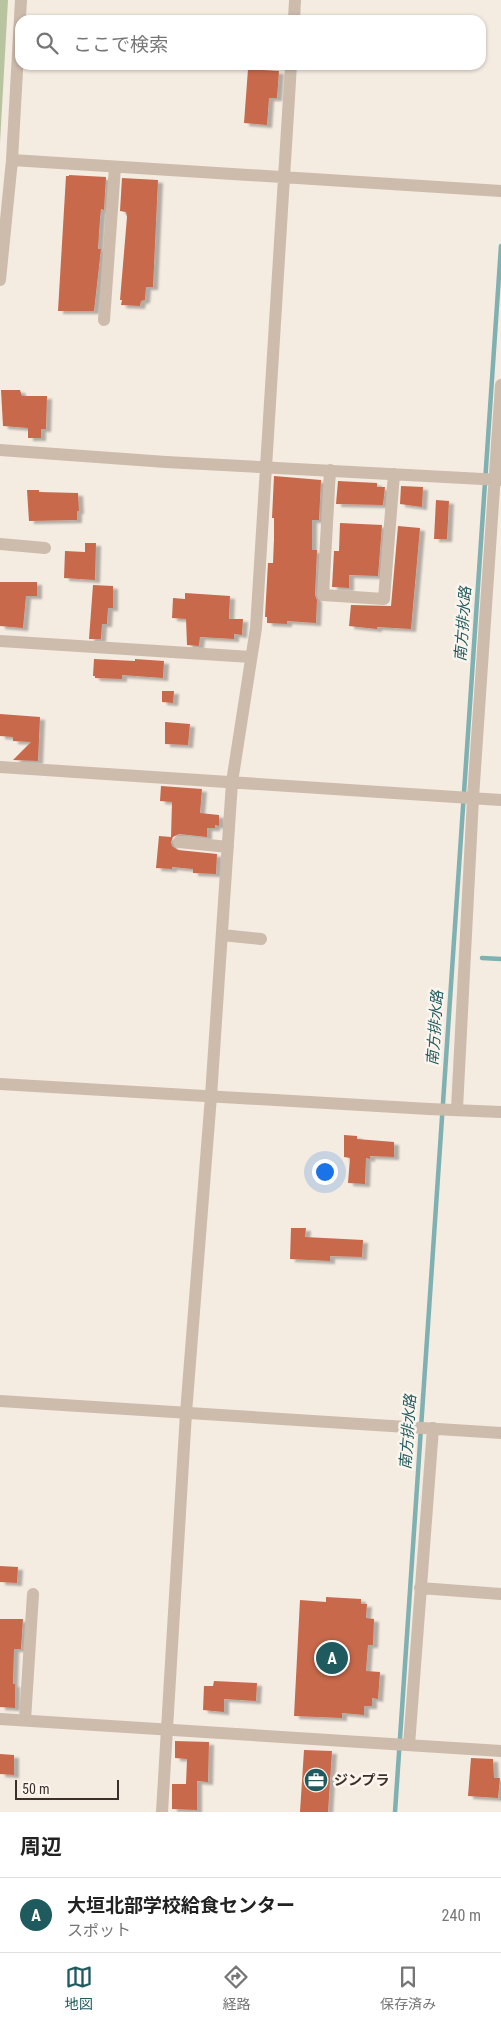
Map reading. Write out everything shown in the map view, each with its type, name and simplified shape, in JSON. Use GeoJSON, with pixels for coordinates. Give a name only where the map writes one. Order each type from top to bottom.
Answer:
{"type":"FeatureCollection","features":[{"type":"Feature","properties":{"kind":"street"},"geometry":{"type":"LineString","coordinates":[[20,15],[21,0]]}},
{"type":"Feature","properties":{"kind":"street"},"geometry":{"type":"LineString","coordinates":[[294,15],[295,0]]}},
{"type":"Feature","properties":{"kind":"street"},"geometry":{"type":"LineString","coordinates":[[0,280],[12,160],[17,70]]}},
{"type":"Feature","properties":{"kind":"street"},"geometry":{"type":"LineString","coordinates":[[162,1812],[186,1413],[211,1096],[232,782],[256,628],[291,70]]}},
{"type":"Feature","properties":{"kind":"street"},"geometry":{"type":"LineString","coordinates":[[12,160],[498,191]]}},
{"type":"Feature","properties":{"kind":"street"},"geometry":{"type":"LineString","coordinates":[[104,320],[115,167]]}},
{"type":"Feature","properties":{"kind":"street"},"geometry":{"type":"LineString","coordinates":[[455,1109],[472,798],[496,480],[501,385]]}},
{"type":"Feature","properties":{"kind":"street"},"geometry":{"type":"LineString","coordinates":[[0,450],[166,462],[496,480]]}},
{"type":"Feature","properties":{"kind":"street"},"geometry":{"type":"LineString","coordinates":[[330,470],[323,595],[384,599],[394,474]]}},
{"type":"Feature","properties":{"kind":"street"},"geometry":{"type":"LineString","coordinates":[[0,544],[45,548]]}},
{"type":"Feature","properties":{"kind":"street"},"geometry":{"type":"LineString","coordinates":[[0,641],[251,657]]}},
{"type":"Feature","properties":{"kind":"street"},"geometry":{"type":"LineString","coordinates":[[0,766],[501,800]]}},
{"type":"Feature","properties":{"kind":"street"},"geometry":{"type":"LineString","coordinates":[[179,842],[228,846]]}},
{"type":"Feature","properties":{"kind":"street"},"geometry":{"type":"LineString","coordinates":[[222,935],[260,940]]}},
{"type":"Feature","properties":{"kind":"street"},"geometry":{"type":"LineString","coordinates":[[0,1084],[501,1112]]}},
{"type":"Feature","properties":{"kind":"street"},"geometry":{"type":"LineString","coordinates":[[0,1401],[501,1434]]}},
{"type":"Feature","properties":{"kind":"street"},"geometry":{"type":"LineString","coordinates":[[409,1745],[432,1428]]}},
{"type":"Feature","properties":{"kind":"street"},"geometry":{"type":"LineString","coordinates":[[420,1588],[501,1594]]}},
{"type":"Feature","properties":{"kind":"street"},"geometry":{"type":"LineString","coordinates":[[25,1720],[33,1594]]}},
{"type":"Feature","properties":{"kind":"street"},"geometry":{"type":"LineString","coordinates":[[0,1719],[501,1751]]}},
{"type":"Feature","properties":{"kind":"green space"},"geometry":{"type":"Polygon","coordinates":[[[0,0],[8,0],[0,143],[0,0]]]}},
{"type":"Feature","properties":{"kind":"building"},"geometry":{"type":"Polygon","coordinates":[[[248,70],[279,71],[277,98],[269,98],[267,125],[244,123],[248,70]]]}},
{"type":"Feature","properties":{"kind":"building"},"geometry":{"type":"Polygon","coordinates":[[[66,176],[106,177],[104,210],[101,209],[100,219],[98,249],[101,249],[94,311],[58,311],[66,176]]]}},
{"type":"Feature","properties":{"kind":"building"},"geometry":{"type":"Polygon","coordinates":[[[122,178],[158,180],[153,287],[146,287],[145,300],[141,301],[140,306],[121,305],[122,300],[120,300],[127,217],[126,212],[120,211],[122,178]]]}},
{"type":"Feature","properties":{"kind":"building"},"geometry":{"type":"Polygon","coordinates":[[[1,390],[20,390],[22,396],[47,396],[46,429],[41,429],[41,438],[28,438],[28,428],[3,426],[1,390]]]}},
{"type":"Feature","properties":{"kind":"building"},"geometry":{"type":"Polygon","coordinates":[[[274,476],[321,480],[319,520],[312,520],[312,550],[317,550],[316,623],[287,621],[287,624],[267,623],[267,617],[265,617],[268,563],[273,563],[274,518],[272,518],[274,476]]]}},
{"type":"Feature","properties":{"kind":"building"},"geometry":{"type":"Polygon","coordinates":[[[338,481],[377,483],[377,487],[385,487],[383,505],[336,504],[338,481]]]}},
{"type":"Feature","properties":{"kind":"building"},"geometry":{"type":"Polygon","coordinates":[[[401,486],[423,487],[422,507],[400,504],[401,486]]]}},
{"type":"Feature","properties":{"kind":"building"},"geometry":{"type":"Polygon","coordinates":[[[27,490],[78,493],[79,511],[77,511],[77,520],[29,521],[27,490]]]}},
{"type":"Feature","properties":{"kind":"building"},"geometry":{"type":"Polygon","coordinates":[[[436,500],[449,501],[447,539],[434,539],[436,500]]]}},
{"type":"Feature","properties":{"kind":"building"},"geometry":{"type":"Polygon","coordinates":[[[340,523],[382,525],[378,576],[349,575],[349,588],[332,587],[334,551],[339,551],[340,523]]]}},
{"type":"Feature","properties":{"kind":"building"},"geometry":{"type":"Polygon","coordinates":[[[398,526],[420,528],[411,629],[377,627],[377,629],[349,626],[351,605],[391,606],[398,526]]]}},
{"type":"Feature","properties":{"kind":"building"},"geometry":{"type":"Polygon","coordinates":[[[85,543],[96,543],[95,580],[64,578],[65,551],[85,552],[85,543]]]}},
{"type":"Feature","properties":{"kind":"building"},"geometry":{"type":"Polygon","coordinates":[[[0,582],[37,582],[37,596],[26,596],[23,628],[0,626],[0,582]]]}},
{"type":"Feature","properties":{"kind":"building"},"geometry":{"type":"Polygon","coordinates":[[[93,585],[113,586],[113,608],[108,608],[107,624],[102,624],[101,639],[89,639],[93,585]]]}},
{"type":"Feature","properties":{"kind":"building"},"geometry":{"type":"Polygon","coordinates":[[[185,593],[230,596],[229,619],[243,619],[242,635],[234,634],[234,639],[200,637],[199,646],[187,645],[186,619],[172,618],[173,598],[185,599],[185,593]]]}},
{"type":"Feature","properties":{"kind":"building"},"geometry":{"type":"Polygon","coordinates":[[[94,659],[164,661],[163,678],[122,675],[122,679],[95,678],[93,676],[94,659]]]}},
{"type":"Feature","properties":{"kind":"building"},"geometry":{"type":"Polygon","coordinates":[[[162,691],[174,691],[173,703],[162,702],[162,691]]]}},
{"type":"Feature","properties":{"kind":"building"},"geometry":{"type":"Polygon","coordinates":[[[0,714],[40,717],[38,761],[13,760],[31,742],[13,741],[13,737],[0,736],[0,714]]]}},
{"type":"Feature","properties":{"kind":"building"},"geometry":{"type":"Polygon","coordinates":[[[165,722],[190,724],[188,745],[165,744],[165,722]]]}},
{"type":"Feature","properties":{"kind":"building"},"geometry":{"type":"Polygon","coordinates":[[[161,786],[202,789],[200,813],[219,815],[219,826],[215,825],[215,828],[207,828],[207,837],[179,834],[173,837],[171,842],[172,846],[178,850],[217,854],[216,874],[193,873],[193,869],[156,868],[159,836],[171,837],[172,802],[160,801],[161,786]]]}},
{"type":"Feature","properties":{"kind":"building"},"geometry":{"type":"Polygon","coordinates":[[[344,1135],[357,1136],[357,1139],[394,1142],[394,1157],[370,1156],[370,1159],[366,1158],[365,1184],[348,1183],[350,1158],[344,1157],[344,1135]]]}},
{"type":"Feature","properties":{"kind":"building"},"geometry":{"type":"Polygon","coordinates":[[[291,1228],[306,1228],[305,1237],[363,1240],[362,1257],[330,1256],[330,1261],[290,1259],[291,1228]]]}},
{"type":"Feature","properties":{"kind":"building"},"geometry":{"type":"Polygon","coordinates":[[[0,1566],[18,1567],[17,1583],[0,1582],[0,1566]]]}},
{"type":"Feature","properties":{"kind":"building"},"geometry":{"type":"Polygon","coordinates":[[[326,1597],[361,1599],[361,1604],[367,1604],[366,1618],[374,1619],[373,1645],[368,1645],[366,1671],[380,1672],[378,1699],[372,1698],[372,1706],[364,1706],[364,1715],[342,1713],[342,1718],[294,1716],[300,1600],[326,1602],[326,1597]]]}},
{"type":"Feature","properties":{"kind":"building"},"geometry":{"type":"Polygon","coordinates":[[[0,1619],[23,1619],[21,1649],[14,1649],[13,1684],[15,1684],[15,1708],[0,1707],[0,1619]]]}},
{"type":"Feature","properties":{"kind":"building"},"geometry":{"type":"Polygon","coordinates":[[[214,1681],[257,1683],[256,1701],[224,1699],[224,1712],[203,1710],[204,1686],[213,1686],[214,1681]]]}},
{"type":"Feature","properties":{"kind":"building"},"geometry":{"type":"Polygon","coordinates":[[[175,1741],[209,1742],[208,1782],[197,1781],[197,1810],[172,1809],[172,1784],[186,1784],[187,1759],[175,1758],[175,1741]]]}},
{"type":"Feature","properties":{"kind":"building","name":"ジンプラ"},"geometry":{"type":"Polygon","coordinates":[[[304,1750],[332,1751],[328,1812],[300,1812],[304,1750]]]}},
{"type":"Feature","properties":{"kind":"building"},"geometry":{"type":"Polygon","coordinates":[[[0,1754],[14,1755],[14,1775],[0,1774],[0,1754]]]}},
{"type":"Feature","properties":{"kind":"building"},"geometry":{"type":"Polygon","coordinates":[[[471,1758],[493,1759],[494,1778],[500,1778],[498,1798],[468,1796],[471,1758]]]}},
{"type":"Feature","properties":{"kind":"waterway","name":"南方排水路"},"geometry":{"type":"LineString","coordinates":[[395,1812],[501,246]]}},
{"type":"Feature","properties":{"kind":"waterway"},"geometry":{"type":"LineString","coordinates":[[482,958],[501,959]]}},
{"type":"Feature","properties":{"kind":"place","name":"大垣北部学校給食センター"},"geometry":{"type":"Point","coordinates":[332,1658]}},
{"type":"Feature","properties":{"kind":"place","name":"ジンプラ"},"geometry":{"type":"Point","coordinates":[316,1780]}}]}
